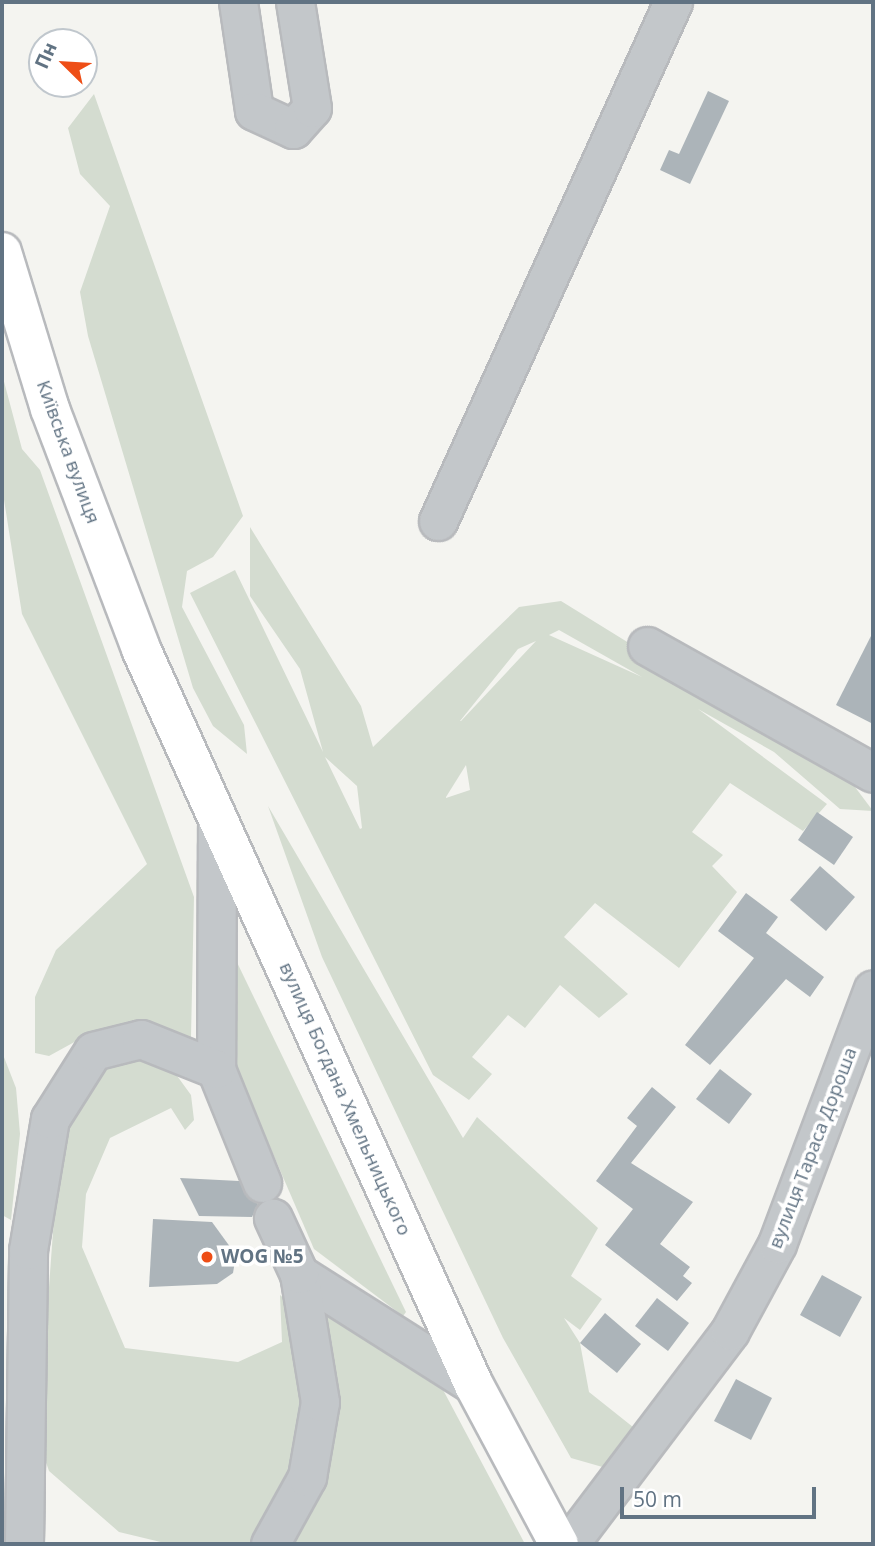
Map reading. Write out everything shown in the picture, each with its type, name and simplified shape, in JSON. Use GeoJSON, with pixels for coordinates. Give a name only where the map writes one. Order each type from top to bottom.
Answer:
{"type":"FeatureCollection","features":[{"type":"Feature","properties":{"kind":"highway","name":"Київська вулиця"},"geometry":{"type":"LineString","coordinates":[[2,252],[28,337],[141,649]]}},
{"type":"Feature","properties":{"kind":"highway","name":"вулиця Богдана Хмельницького"},"geometry":{"type":"LineString","coordinates":[[141,649],[474,1385],[559,1544]]}},
{"type":"Feature","properties":{"kind":"street"},"geometry":{"type":"LineString","coordinates":[[238,2],[254,111],[293,129],[312,108],[295,2]]}},
{"type":"Feature","properties":{"kind":"street"},"geometry":{"type":"LineString","coordinates":[[438,521],[673,2]]}},
{"type":"Feature","properties":{"kind":"street"},"geometry":{"type":"LineString","coordinates":[[647,646],[873,773]]}},
{"type":"Feature","properties":{"kind":"street"},"geometry":{"type":"LineString","coordinates":[[217,817],[216,1069],[262,1183]]}},
{"type":"Feature","properties":{"kind":"street","name":"вулиця Тараса Дороша"},"geometry":{"type":"LineString","coordinates":[[569,1544],[652,1442],[730,1331],[777,1244],[873,989]]}},
{"type":"Feature","properties":{"kind":"street"},"geometry":{"type":"LineString","coordinates":[[24,1544],[15,1241],[50,1119],[93,1051],[141,1040],[216,1069]]}},
{"type":"Feature","properties":{"kind":"street"},"geometry":{"type":"LineString","coordinates":[[270,1544],[307,1476],[320,1402],[299,1274],[273,1218]]}},
{"type":"Feature","properties":{"kind":"street"},"geometry":{"type":"LineString","coordinates":[[299,1274],[474,1385]]}},
{"type":"Feature","properties":{"kind":"shaded area"},"geometry":{"type":"Polygon","coordinates":[[[91,98],[95,98],[243,516],[213,557],[187,571],[182,607],[244,725],[247,754],[213,726],[193,688],[88,336],[80,292],[110,206],[80,174],[68,128],[91,98]]]}},
{"type":"Feature","properties":{"kind":"shaded area"},"geometry":{"type":"Polygon","coordinates":[[[2,374],[22,449],[40,470],[194,897],[191,1037],[182,1040],[167,1029],[134,1023],[89,1034],[49,1056],[35,1053],[35,997],[56,950],[147,864],[22,614],[2,487],[2,374]]]}},
{"type":"Feature","properties":{"kind":"shaded area"},"geometry":{"type":"Polygon","coordinates":[[[250,527],[361,706],[373,747],[519,607],[561,601],[849,779],[873,811],[840,809],[774,752],[698,709],[827,804],[803,831],[730,783],[692,832],[723,855],[712,866],[737,892],[679,968],[595,903],[564,937],[628,994],[599,1018],[560,985],[525,1028],[508,1015],[472,1057],[492,1074],[469,1100],[433,1075],[190,593],[235,570],[323,752],[300,669],[250,596],[250,527]],[[559,630],[549,635],[642,677],[559,630]],[[536,641],[518,649],[460,721],[536,641]],[[325,757],[360,829],[357,786],[325,757]],[[466,765],[446,798],[470,790],[466,765]]]}},
{"type":"Feature","properties":{"kind":"shaded area"},"geometry":{"type":"Polygon","coordinates":[[[268,806],[463,1138],[477,1117],[598,1228],[571,1276],[602,1299],[580,1330],[564,1318],[580,1343],[589,1392],[638,1431],[606,1468],[571,1458],[503,1338],[322,957],[268,806]]]}},
{"type":"Feature","properties":{"kind":"shaded area"},"geometry":{"type":"Polygon","coordinates":[[[232,952],[406,1312],[403,1316],[314,1249],[230,1054],[232,952]]]}},
{"type":"Feature","properties":{"kind":"shaded area"},"geometry":{"type":"Polygon","coordinates":[[[135,1050],[167,1062],[191,1095],[194,1120],[185,1130],[171,1108],[110,1138],[86,1194],[82,1247],[125,1348],[238,1362],[282,1342],[280,1295],[290,1304],[305,1402],[298,1469],[257,1541],[243,1544],[169,1544],[119,1532],[49,1471],[38,1439],[59,1149],[73,1096],[100,1058],[135,1050]]]}},
{"type":"Feature","properties":{"kind":"shaded area"},"geometry":{"type":"Polygon","coordinates":[[[2,1052],[16,1088],[20,1134],[11,1220],[2,1215],[2,1052]]]}},
{"type":"Feature","properties":{"kind":"shaded area"},"geometry":{"type":"Polygon","coordinates":[[[325,1312],[411,1357],[441,1386],[525,1544],[290,1544],[311,1509],[327,1457],[334,1400],[325,1312]]]}},
{"type":"Feature","properties":{"kind":"building"},"geometry":{"type":"Polygon","coordinates":[[[708,91],[729,101],[690,184],[660,170],[669,150],[679,154],[708,91]]]}},
{"type":"Feature","properties":{"kind":"building"},"geometry":{"type":"Polygon","coordinates":[[[873,632],[873,724],[836,705],[873,632]]]}},
{"type":"Feature","properties":{"kind":"building"},"geometry":{"type":"Polygon","coordinates":[[[817,812],[853,837],[834,865],[798,840],[817,812]]]}},
{"type":"Feature","properties":{"kind":"building"},"geometry":{"type":"Polygon","coordinates":[[[820,866],[855,897],[826,931],[790,900],[820,866]]]}},
{"type":"Feature","properties":{"kind":"building"},"geometry":{"type":"Polygon","coordinates":[[[746,893],[778,917],[766,933],[824,977],[810,997],[786,979],[710,1065],[685,1045],[754,958],[718,931],[746,893]]]}},
{"type":"Feature","properties":{"kind":"building"},"geometry":{"type":"Polygon","coordinates":[[[720,1069],[752,1094],[729,1124],[696,1099],[720,1069]]]}},
{"type":"Feature","properties":{"kind":"building"},"geometry":{"type":"Polygon","coordinates":[[[652,1087],[676,1107],[631,1163],[693,1202],[660,1244],[690,1267],[683,1276],[692,1283],[677,1301],[605,1245],[633,1209],[596,1181],[637,1126],[627,1118],[652,1087]]]}},
{"type":"Feature","properties":{"kind":"building"},"geometry":{"type":"Polygon","coordinates":[[[180,1178],[239,1181],[258,1204],[252,1217],[199,1216],[180,1178]]]}},
{"type":"Feature","properties":{"kind":"building"},"geometry":{"type":"Polygon","coordinates":[[[153,1219],[212,1222],[236,1255],[233,1273],[217,1284],[149,1287],[153,1219]]]}},
{"type":"Feature","properties":{"kind":"building"},"geometry":{"type":"Polygon","coordinates":[[[822,1275],[862,1297],[840,1337],[800,1315],[822,1275]]]}},
{"type":"Feature","properties":{"kind":"building"},"geometry":{"type":"Polygon","coordinates":[[[657,1298],[689,1323],[668,1351],[635,1326],[657,1298]]]}},
{"type":"Feature","properties":{"kind":"building"},"geometry":{"type":"Polygon","coordinates":[[[605,1313],[641,1344],[617,1373],[580,1343],[605,1313]]]}},
{"type":"Feature","properties":{"kind":"building"},"geometry":{"type":"Polygon","coordinates":[[[736,1379],[772,1398],[751,1440],[714,1421],[736,1379]]]}},
{"type":"Feature","properties":{"kind":"place","name":"WOG №5"},"geometry":{"type":"Point","coordinates":[207,1257]}}]}
